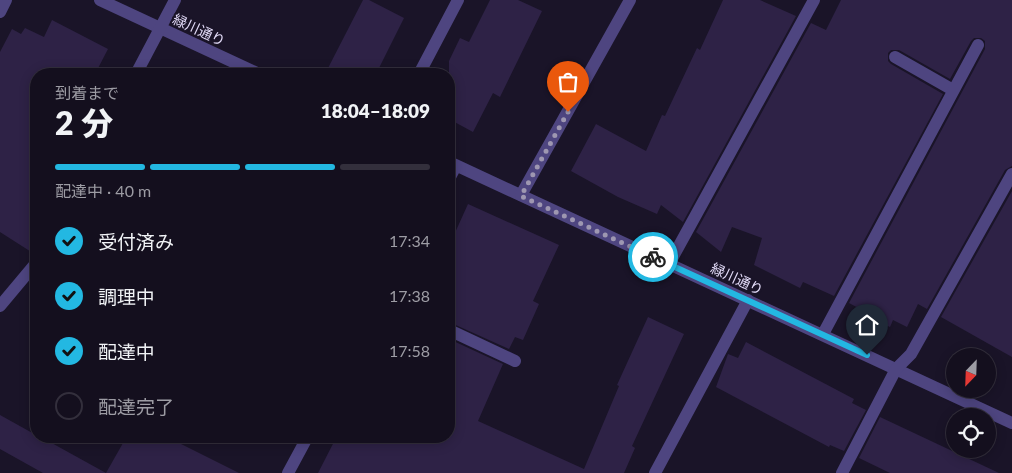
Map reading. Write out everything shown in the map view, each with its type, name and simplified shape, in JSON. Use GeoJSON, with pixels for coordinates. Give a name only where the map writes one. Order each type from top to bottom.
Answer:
{"type":"FeatureCollection","features":[{"type":"Feature","properties":{"kind":"street"},"geometry":{"type":"LineString","coordinates":[[0,12],[6,0]]}},
{"type":"Feature","properties":{"kind":"street","name":"緑川通り"},"geometry":{"type":"LineString","coordinates":[[100,0],[246,68]]}},
{"type":"Feature","properties":{"kind":"street"},"geometry":{"type":"LineString","coordinates":[[139,68],[174,0]]}},
{"type":"Feature","properties":{"kind":"street"},"geometry":{"type":"LineString","coordinates":[[422,68],[458,0]]}},
{"type":"Feature","properties":{"kind":"street"},"geometry":{"type":"LineString","coordinates":[[521,196],[630,0]]}},
{"type":"Feature","properties":{"kind":"street"},"geometry":{"type":"LineString","coordinates":[[669,264],[808,2]]}},
{"type":"Feature","properties":{"kind":"street"},"geometry":{"type":"LineString","coordinates":[[822,334],[978,45]]}},
{"type":"Feature","properties":{"kind":"street"},"geometry":{"type":"LineString","coordinates":[[895,57],[953,90]]}},
{"type":"Feature","properties":{"kind":"street","name":"緑川通り"},"geometry":{"type":"LineString","coordinates":[[455,165],[1012,423]]}},
{"type":"Feature","properties":{"kind":"street"},"geometry":{"type":"LineString","coordinates":[[842,473],[896,369],[911,354],[1012,174]]}},
{"type":"Feature","properties":{"kind":"street"},"geometry":{"type":"LineString","coordinates":[[0,306],[30,269]]}},
{"type":"Feature","properties":{"kind":"street"},"geometry":{"type":"LineString","coordinates":[[655,473],[748,300]]}},
{"type":"Feature","properties":{"kind":"street"},"geometry":{"type":"LineString","coordinates":[[455,333],[515,361]]}},
{"type":"Feature","properties":{"kind":"street"},"geometry":{"type":"LineString","coordinates":[[288,473],[304,443]]}},
{"type":"Feature","properties":{"kind":"building"},"geometry":{"type":"Polygon","coordinates":[[[363,0],[369,0],[404,18],[379,68],[328,68],[363,0]]]}},
{"type":"Feature","properties":{"kind":"building"},"geometry":{"type":"Polygon","coordinates":[[[490,0],[518,0],[542,11],[500,97],[493,93],[473,132],[455,122],[455,68],[449,68],[449,61],[460,38],[469,42],[490,0]]]}},
{"type":"Feature","properties":{"kind":"building"},"geometry":{"type":"Polygon","coordinates":[[[723,0],[760,0],[796,16],[683,222],[661,205],[657,214],[618,197],[571,171],[596,124],[646,151],[662,115],[665,116],[697,48],[700,50],[723,0]]]}},
{"type":"Feature","properties":{"kind":"building"},"geometry":{"type":"Polygon","coordinates":[[[841,0],[1012,0],[1012,166],[1005,170],[927,309],[918,304],[907,327],[893,320],[890,327],[861,314],[862,310],[849,303],[985,49],[985,41],[981,38],[974,38],[971,41],[950,79],[899,50],[891,50],[888,53],[888,61],[891,64],[943,94],[834,296],[803,282],[800,288],[754,265],[762,238],[732,227],[721,252],[696,232],[811,23],[826,30],[841,0]]]}},
{"type":"Feature","properties":{"kind":"building"},"geometry":{"type":"Polygon","coordinates":[[[52,20],[108,49],[98,68],[30,68],[30,251],[0,232],[0,52],[12,29],[21,34],[25,28],[44,37],[52,20]]]}},
{"type":"Feature","properties":{"kind":"building"},"geometry":{"type":"Polygon","coordinates":[[[1012,191],[1012,357],[941,317],[1012,191]]]}},
{"type":"Feature","properties":{"kind":"building"},"geometry":{"type":"Polygon","coordinates":[[[468,204],[559,245],[533,301],[539,304],[523,340],[515,337],[509,349],[455,325],[455,233],[468,204]]]}},
{"type":"Feature","properties":{"kind":"building"},"geometry":{"type":"Polygon","coordinates":[[[648,317],[684,334],[632,446],[635,448],[624,473],[318,473],[333,443],[455,443],[455,342],[503,364],[478,421],[584,469],[619,386],[617,385],[648,317]]]}},
{"type":"Feature","properties":{"kind":"building"},"geometry":{"type":"Polygon","coordinates":[[[746,342],[854,399],[852,403],[866,410],[844,451],[830,445],[829,447],[716,387],[728,354],[738,358],[746,342]]]}},
{"type":"Feature","properties":{"kind":"building"},"geometry":{"type":"Polygon","coordinates":[[[0,415],[30,432],[30,443],[52,443],[106,473],[43,473],[0,449],[0,415]]]}},
{"type":"Feature","properties":{"kind":"building"},"geometry":{"type":"Polygon","coordinates":[[[880,417],[946,448],[946,458],[967,458],[999,473],[890,473],[859,458],[880,417]]]}},
{"type":"Feature","properties":{"kind":"building"},"geometry":{"type":"Polygon","coordinates":[[[123,443],[179,443],[239,473],[106,473],[123,443]]]}},
{"type":"Feature","properties":{"kind":"way so far"},"geometry":{"type":"LineString","coordinates":[[568,112],[521,196],[653,257]]}},
{"type":"Feature","properties":{"kind":"route"},"geometry":{"type":"LineString","coordinates":[[653,257],[867,355]]}}]}
